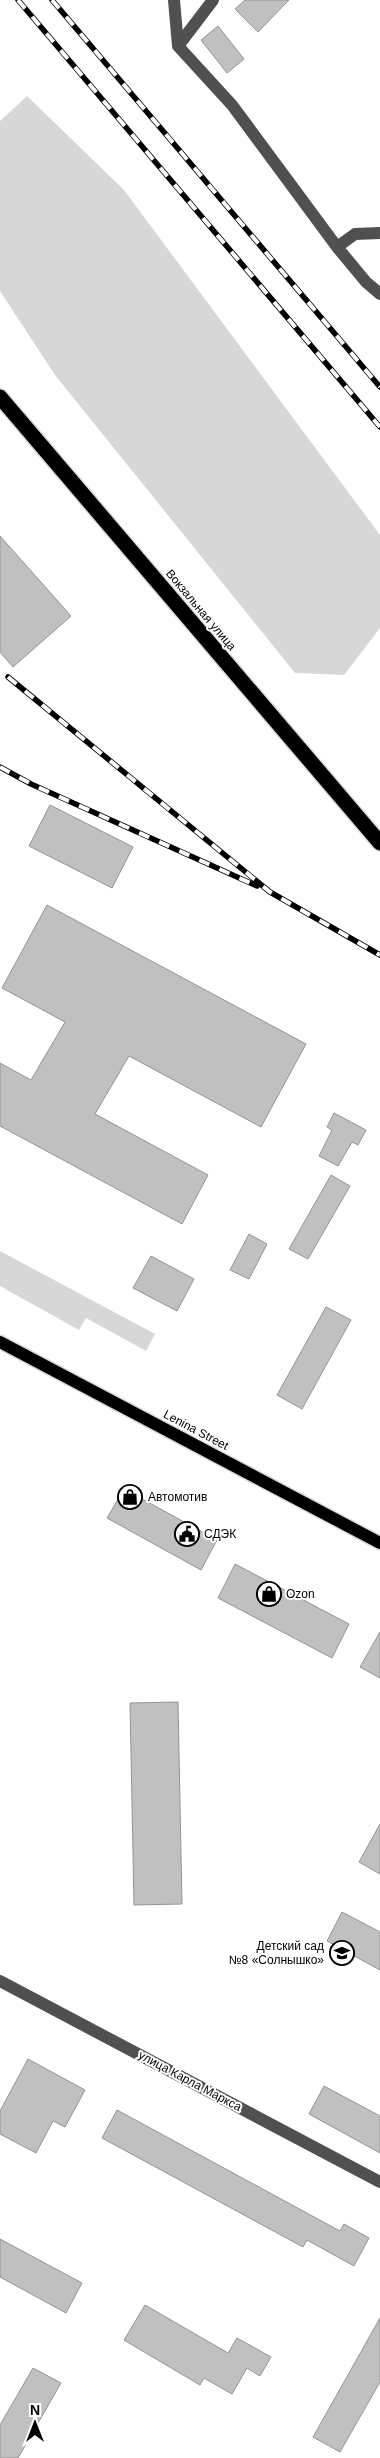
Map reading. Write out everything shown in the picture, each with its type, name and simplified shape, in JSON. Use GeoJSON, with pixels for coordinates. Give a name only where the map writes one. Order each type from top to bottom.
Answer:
{"type":"FeatureCollection","features":[{"type":"Feature","properties":{"kind":"highway","name":"Вокзальная улица"},"geometry":{"type":"LineString","coordinates":[[0,397],[380,843]]}},
{"type":"Feature","properties":{"kind":"main road","name":"Lenina Street"},"geometry":{"type":"LineString","coordinates":[[0,1342],[380,1543]]}},
{"type":"Feature","properties":{"kind":"street"},"geometry":{"type":"LineString","coordinates":[[174,0],[178,46],[232,105],[337,247],[366,282],[380,294]]}},
{"type":"Feature","properties":{"kind":"street"},"geometry":{"type":"LineString","coordinates":[[178,46],[213,0]]}},
{"type":"Feature","properties":{"kind":"street"},"geometry":{"type":"LineString","coordinates":[[337,247],[355,234],[380,233]]}},
{"type":"Feature","properties":{"kind":"street","name":"улица Карла Маркса"},"geometry":{"type":"LineString","coordinates":[[0,1981],[380,2182]]}},
{"type":"Feature","properties":{"kind":"shaded area"},"geometry":{"type":"Polygon","coordinates":[[[27,96],[124,190],[380,535],[380,628],[344,675],[295,673],[55,375],[0,291],[0,121],[27,96]]]}},
{"type":"Feature","properties":{"kind":"shaded area"},"geometry":{"type":"Polygon","coordinates":[[[0,1251],[155,1334],[146,1351],[86,1318],[79,1330],[0,1286],[0,1251]]]}},
{"type":"Feature","properties":{"kind":"building"},"geometry":{"type":"Polygon","coordinates":[[[245,0],[289,0],[258,32],[235,9],[245,0]]]}},
{"type":"Feature","properties":{"kind":"building"},"geometry":{"type":"Polygon","coordinates":[[[218,26],[244,59],[227,73],[201,40],[218,26]]]}},
{"type":"Feature","properties":{"kind":"building"},"geometry":{"type":"Polygon","coordinates":[[[0,536],[71,616],[13,667],[0,652],[0,536]]]}},
{"type":"Feature","properties":{"kind":"building"},"geometry":{"type":"Polygon","coordinates":[[[50,805],[133,847],[112,888],[29,846],[50,805]]]}},
{"type":"Feature","properties":{"kind":"building"},"geometry":{"type":"Polygon","coordinates":[[[47,905],[306,1044],[261,1127],[129,1056],[95,1114],[208,1175],[182,1224],[0,1126],[0,1063],[31,1080],[65,1022],[2,988],[47,905]]]}},
{"type":"Feature","properties":{"kind":"building"},"geometry":{"type":"Polygon","coordinates":[[[334,1113],[366,1130],[358,1145],[352,1142],[338,1166],[319,1156],[332,1130],[327,1127],[334,1113]]]}},
{"type":"Feature","properties":{"kind":"building"},"geometry":{"type":"Polygon","coordinates":[[[331,1175],[350,1186],[308,1259],[289,1249],[331,1175]]]}},
{"type":"Feature","properties":{"kind":"building"},"geometry":{"type":"Polygon","coordinates":[[[249,1234],[267,1244],[249,1279],[230,1270],[249,1234]]]}},
{"type":"Feature","properties":{"kind":"building"},"geometry":{"type":"Polygon","coordinates":[[[151,1256],[194,1279],[177,1311],[133,1288],[151,1256]]]}},
{"type":"Feature","properties":{"kind":"building"},"geometry":{"type":"Polygon","coordinates":[[[326,1307],[351,1320],[302,1409],[277,1395],[326,1307]]]}},
{"type":"Feature","properties":{"kind":"building"},"geometry":{"type":"Polygon","coordinates":[[[124,1489],[217,1540],[201,1570],[107,1518],[124,1489]]]}},
{"type":"Feature","properties":{"kind":"building"},"geometry":{"type":"Polygon","coordinates":[[[235,1564],[349,1624],[332,1658],[218,1598],[235,1564]]]}},
{"type":"Feature","properties":{"kind":"building"},"geometry":{"type":"Polygon","coordinates":[[[380,1632],[380,1678],[360,1667],[380,1632]]]}},
{"type":"Feature","properties":{"kind":"building"},"geometry":{"type":"Polygon","coordinates":[[[178,1702],[182,1904],[134,1905],[130,1703],[178,1702]]]}},
{"type":"Feature","properties":{"kind":"building"},"geometry":{"type":"Polygon","coordinates":[[[380,1824],[380,1874],[359,1862],[380,1824]]]}},
{"type":"Feature","properties":{"kind":"building"},"geometry":{"type":"Polygon","coordinates":[[[342,1912],[380,1932],[380,1970],[327,1941],[342,1912]]]}},
{"type":"Feature","properties":{"kind":"building"},"geometry":{"type":"Polygon","coordinates":[[[28,2059],[85,2090],[65,2127],[53,2121],[36,2153],[0,2134],[0,2111],[28,2059]]]}},
{"type":"Feature","properties":{"kind":"building"},"geometry":{"type":"Polygon","coordinates":[[[324,2086],[380,2116],[380,2153],[309,2114],[324,2086]]]}},
{"type":"Feature","properties":{"kind":"building"},"geometry":{"type":"Polygon","coordinates":[[[117,2110],[340,2231],[344,2224],[369,2238],[354,2266],[307,2240],[303,2247],[102,2138],[117,2110]]]}},
{"type":"Feature","properties":{"kind":"building"},"geometry":{"type":"Polygon","coordinates":[[[0,2239],[82,2283],[66,2313],[0,2277],[0,2239]]]}},
{"type":"Feature","properties":{"kind":"building"},"geometry":{"type":"Polygon","coordinates":[[[145,2305],[228,2353],[237,2338],[271,2357],[260,2376],[247,2368],[232,2394],[204,2378],[200,2385],[124,2340],[145,2305]]]}},
{"type":"Feature","properties":{"kind":"building"},"geometry":{"type":"Polygon","coordinates":[[[380,2318],[380,2382],[340,2452],[313,2437],[380,2318]]]}},
{"type":"Feature","properties":{"kind":"building"},"geometry":{"type":"Polygon","coordinates":[[[33,2368],[61,2383],[18,2458],[0,2458],[0,2425],[33,2368]]]}},
{"type":"Feature","properties":{"kind":"railway"},"geometry":{"type":"LineString","coordinates":[[18,0],[380,427]]}},
{"type":"Feature","properties":{"kind":"railway"},"geometry":{"type":"LineString","coordinates":[[52,0],[380,387]]}},
{"type":"Feature","properties":{"kind":"railway"},"geometry":{"type":"LineString","coordinates":[[8,677],[270,892],[380,955]]}},
{"type":"Feature","properties":{"kind":"railway"},"geometry":{"type":"LineString","coordinates":[[0,767],[31,784],[257,886]]}},
{"type":"Feature","properties":{"kind":"place","name":"Автомотив"},"geometry":{"type":"Point","coordinates":[130,1497]}},
{"type":"Feature","properties":{"kind":"place","name":"СДЭК"},"geometry":{"type":"Point","coordinates":[187,1534]}},
{"type":"Feature","properties":{"kind":"place","name":"Ozon"},"geometry":{"type":"Point","coordinates":[269,1594]}},
{"type":"Feature","properties":{"kind":"place","name":"Детский сад №8 «Солнышко»"},"geometry":{"type":"Point","coordinates":[342,1953]}}]}
